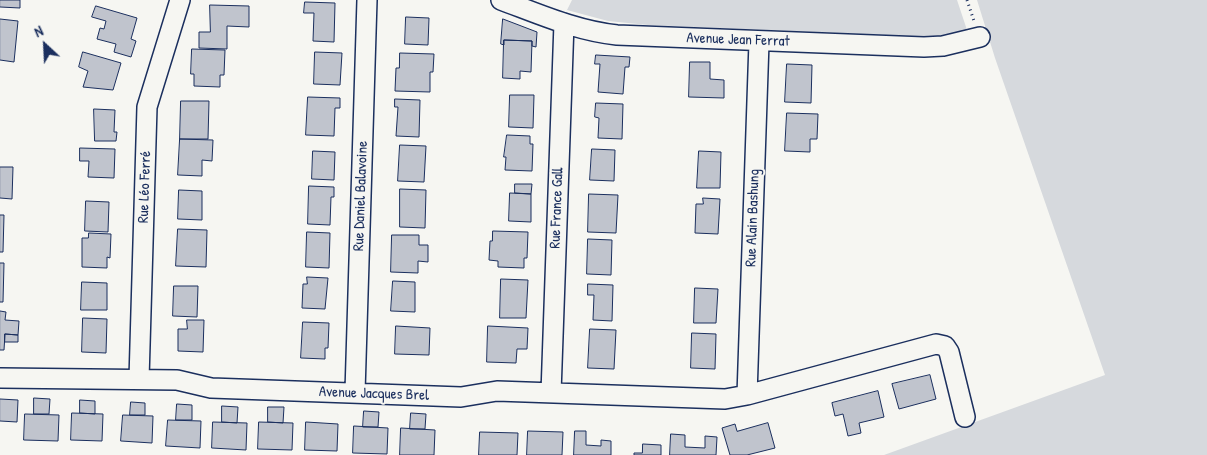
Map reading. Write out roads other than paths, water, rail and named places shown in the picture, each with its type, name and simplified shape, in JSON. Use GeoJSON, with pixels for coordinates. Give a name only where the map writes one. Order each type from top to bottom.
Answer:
{"type":"FeatureCollection","features":[{"type":"Feature","properties":{"kind":"street","name":"Rue Léo Ferré"},"geometry":{"type":"LineString","coordinates":[[139,379],[148,107],[180,0]]}},
{"type":"Feature","properties":{"kind":"street","name":"Rue Daniel Balavoine"},"geometry":{"type":"LineString","coordinates":[[355,392],[367,0]]}},
{"type":"Feature","properties":{"kind":"street","name":"Avenue Jean Ferrat"},"geometry":{"type":"LineString","coordinates":[[501,0],[564,23],[598,33],[617,35],[924,47],[951,45],[980,37]]}},
{"type":"Feature","properties":{"kind":"street","name":"Rue France Gall"},"geometry":{"type":"LineString","coordinates":[[551,393],[564,23]]}},
{"type":"Feature","properties":{"kind":"street","name":"Rue Alain Bashung"},"geometry":{"type":"LineString","coordinates":[[747,395],[759,42]]}},
{"type":"Feature","properties":{"kind":"street","name":"Avenue Jacques Brel"},"geometry":{"type":"LineString","coordinates":[[0,378],[139,379],[183,381],[211,388],[461,397],[497,391],[725,399],[747,395],[936,344],[945,346],[949,352],[965,417]]}}]}
